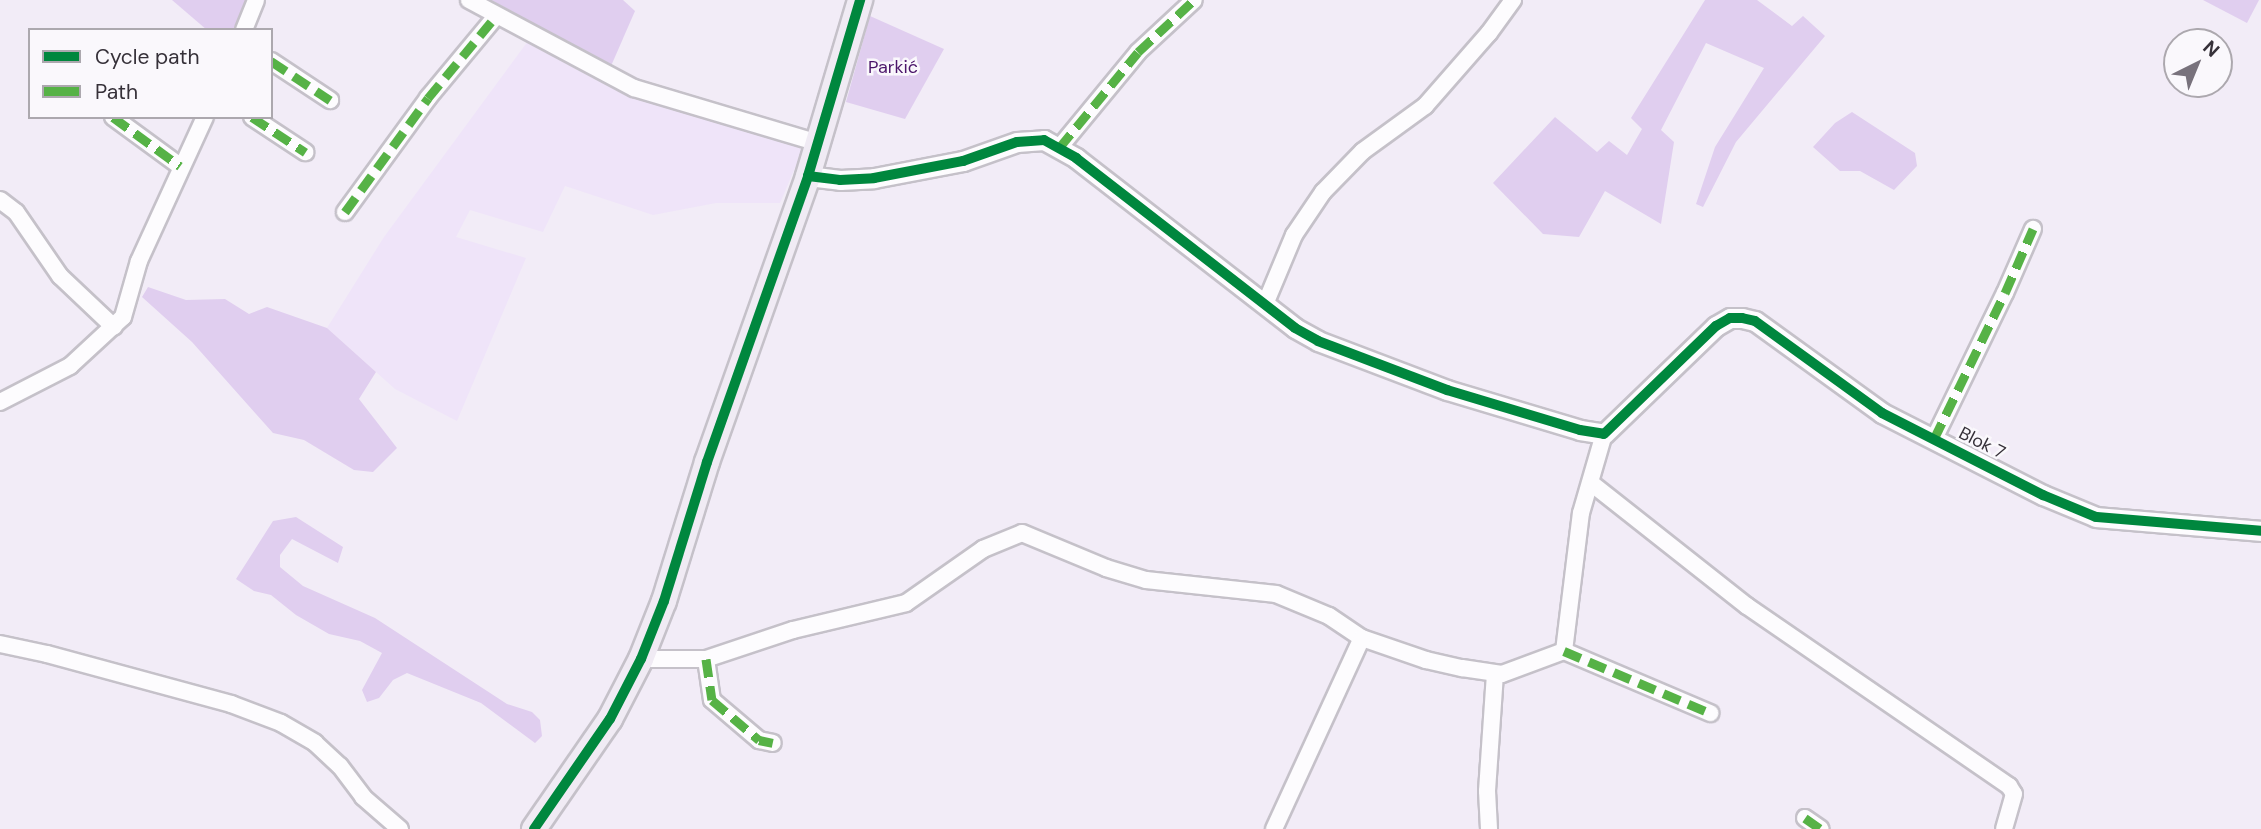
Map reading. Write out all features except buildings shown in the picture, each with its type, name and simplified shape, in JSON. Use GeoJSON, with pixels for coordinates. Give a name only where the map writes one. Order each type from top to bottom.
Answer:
{"type":"FeatureCollection","features":[{"type":"Feature","properties":{"kind":"main road"},"geometry":{"type":"LineString","coordinates":[[534,829],[610,719],[641,659],[668,589],[706,462],[819,143],[860,0]]}},
{"type":"Feature","properties":{"kind":"street"},"geometry":{"type":"LineString","coordinates":[[245,28],[256,0]]}},
{"type":"Feature","properties":{"kind":"street"},"geometry":{"type":"LineString","coordinates":[[469,0],[634,88],[819,143]]}},
{"type":"Feature","properties":{"kind":"street"},"geometry":{"type":"LineString","coordinates":[[1059,148],[1138,52],[1194,0]]}},
{"type":"Feature","properties":{"kind":"street"},"geometry":{"type":"LineString","coordinates":[[1266,302],[1294,235],[1322,192],[1363,150],[1424,106],[1489,33],[1513,0]]}},
{"type":"Feature","properties":{"kind":"street"},"geometry":{"type":"LineString","coordinates":[[345,212],[428,98],[496,16]]}},
{"type":"Feature","properties":{"kind":"street"},"geometry":{"type":"LineString","coordinates":[[273,62],[330,100]]}},
{"type":"Feature","properties":{"kind":"street"},"geometry":{"type":"LineString","coordinates":[[116,119],[180,166]]}},
{"type":"Feature","properties":{"kind":"street"},"geometry":{"type":"LineString","coordinates":[[0,402],[70,366],[123,317],[139,261],[180,166],[204,119]]}},
{"type":"Feature","properties":{"kind":"street"},"geometry":{"type":"LineString","coordinates":[[255,119],[305,152]]}},
{"type":"Feature","properties":{"kind":"street"},"geometry":{"type":"LineString","coordinates":[[808,176],[840,180],[874,178],[963,161],[1032,139],[1044,140],[1059,148],[1266,302],[1295,328],[1318,341],[1447,390],[1580,430],[1604,434],[1581,513],[1564,651]]}},
{"type":"Feature","properties":{"kind":"street"},"geometry":{"type":"LineString","coordinates":[[0,200],[16,212],[60,276],[114,327]]}},
{"type":"Feature","properties":{"kind":"street"},"geometry":{"type":"LineString","coordinates":[[1934,439],[2006,293],[2033,229]]}},
{"type":"Feature","properties":{"kind":"street","name":"Blok 7"},"geometry":{"type":"LineString","coordinates":[[1604,434],[1716,326],[1730,318],[1755,321],[1872,407],[2043,495],[2096,517],[2261,531]]}},
{"type":"Feature","properties":{"kind":"street"},"geometry":{"type":"LineString","coordinates":[[1591,483],[1747,606],[2009,786],[2014,793],[2004,829]]}},
{"type":"Feature","properties":{"kind":"street"},"geometry":{"type":"LineString","coordinates":[[641,659],[706,659],[787,632],[906,603],[983,549],[1022,533],[1106,568],[1146,580],[1276,594],[1329,616],[1362,638],[1426,660],[1496,674],[1544,661],[1564,651],[1710,713]]}},
{"type":"Feature","properties":{"kind":"street"},"geometry":{"type":"LineString","coordinates":[[1274,829],[1362,638]]}},
{"type":"Feature","properties":{"kind":"street"},"geometry":{"type":"LineString","coordinates":[[0,644],[47,654],[231,704],[281,723],[315,743],[340,766],[363,797],[400,829]]}},
{"type":"Feature","properties":{"kind":"street"},"geometry":{"type":"LineString","coordinates":[[706,659],[712,700],[759,740],[773,743]]}},
{"type":"Feature","properties":{"kind":"street"},"geometry":{"type":"LineString","coordinates":[[1489,829],[1487,791],[1496,674]]}},
{"type":"Feature","properties":{"kind":"street"},"geometry":{"type":"LineString","coordinates":[[1805,818],[1821,829]]}},
{"type":"Feature","properties":{"kind":"shaded area"},"geometry":{"type":"Polygon","coordinates":[[[528,41],[643,99],[803,149],[780,203],[716,203],[653,215],[565,186],[543,232],[470,210],[456,237],[526,258],[457,421],[395,389],[327,328],[384,237],[528,41]]]}},
{"type":"Feature","properties":{"kind":"green space"},"geometry":{"type":"Polygon","coordinates":[[[172,0],[246,0],[236,28],[205,28],[172,0]]]}},
{"type":"Feature","properties":{"kind":"green space"},"geometry":{"type":"Polygon","coordinates":[[[491,0],[623,0],[635,11],[611,66],[491,0]]]}},
{"type":"Feature","properties":{"kind":"green space"},"geometry":{"type":"Polygon","coordinates":[[[1705,0],[1757,0],[1792,26],[1803,16],[1825,36],[1736,142],[1703,207],[1696,204],[1715,147],[1764,68],[1706,43],[1661,130],[1674,142],[1661,224],[1605,191],[1579,237],[1543,234],[1493,183],[1555,117],[1597,152],[1609,141],[1627,155],[1642,129],[1631,118],[1705,0]]]}},
{"type":"Feature","properties":{"kind":"green space"},"geometry":{"type":"Polygon","coordinates":[[[2203,0],[2259,0],[2247,23],[2203,0]]]}},
{"type":"Feature","properties":{"kind":"green space","name":"Parkić"},"geometry":{"type":"Polygon","coordinates":[[[870,16],[944,49],[905,119],[846,102],[870,16]]]}},
{"type":"Feature","properties":{"kind":"green space"},"geometry":{"type":"Polygon","coordinates":[[[1852,112],[1915,153],[1917,166],[1894,190],[1860,171],[1840,171],[1813,147],[1835,123],[1852,112]]]}},
{"type":"Feature","properties":{"kind":"green space"},"geometry":{"type":"Polygon","coordinates":[[[148,287],[186,300],[225,299],[249,314],[267,307],[327,328],[376,372],[359,399],[397,448],[373,472],[354,470],[304,440],[273,433],[192,342],[142,297],[148,287]]]}},
{"type":"Feature","properties":{"kind":"green space"},"geometry":{"type":"Polygon","coordinates":[[[296,517],[343,547],[338,563],[292,539],[280,555],[280,567],[303,586],[375,618],[507,704],[532,712],[540,720],[542,736],[535,743],[481,703],[407,673],[393,680],[379,698],[367,702],[362,690],[382,653],[360,641],[329,634],[296,615],[271,595],[254,591],[236,579],[273,521],[296,517]]]}},
{"type":"Feature","properties":{"kind":"marked path"},"geometry":{"type":"LineString","coordinates":[[1059,148],[1138,52],[1194,0]]}},
{"type":"Feature","properties":{"kind":"marked path"},"geometry":{"type":"LineString","coordinates":[[345,212],[428,98],[496,16]]}},
{"type":"Feature","properties":{"kind":"marked path"},"geometry":{"type":"LineString","coordinates":[[273,62],[330,100]]}},
{"type":"Feature","properties":{"kind":"marked path"},"geometry":{"type":"LineString","coordinates":[[116,119],[180,166]]}},
{"type":"Feature","properties":{"kind":"marked path"},"geometry":{"type":"LineString","coordinates":[[255,119],[305,152]]}},
{"type":"Feature","properties":{"kind":"marked path"},"geometry":{"type":"LineString","coordinates":[[1934,439],[2033,229]]}},
{"type":"Feature","properties":{"kind":"marked path"},"geometry":{"type":"LineString","coordinates":[[1564,651],[1710,713]]}},
{"type":"Feature","properties":{"kind":"marked path"},"geometry":{"type":"LineString","coordinates":[[706,659],[712,700],[759,740],[773,743]]}},
{"type":"Feature","properties":{"kind":"marked path"},"geometry":{"type":"LineString","coordinates":[[1805,818],[1821,829]]}},
{"type":"Feature","properties":{"kind":"cycle path"},"geometry":{"type":"LineString","coordinates":[[534,829],[610,719],[641,659],[664,601],[707,462],[808,176],[860,0]]}},
{"type":"Feature","properties":{"kind":"cycle path"},"geometry":{"type":"LineString","coordinates":[[808,176],[840,180],[874,178],[963,161],[1017,142],[1044,140],[1076,158],[1295,328],[1318,341],[1447,390],[1580,430],[1604,434],[1716,326],[1730,318],[1742,318],[1755,321],[1882,413],[2043,495],[2096,517],[2261,531]]}}]}
